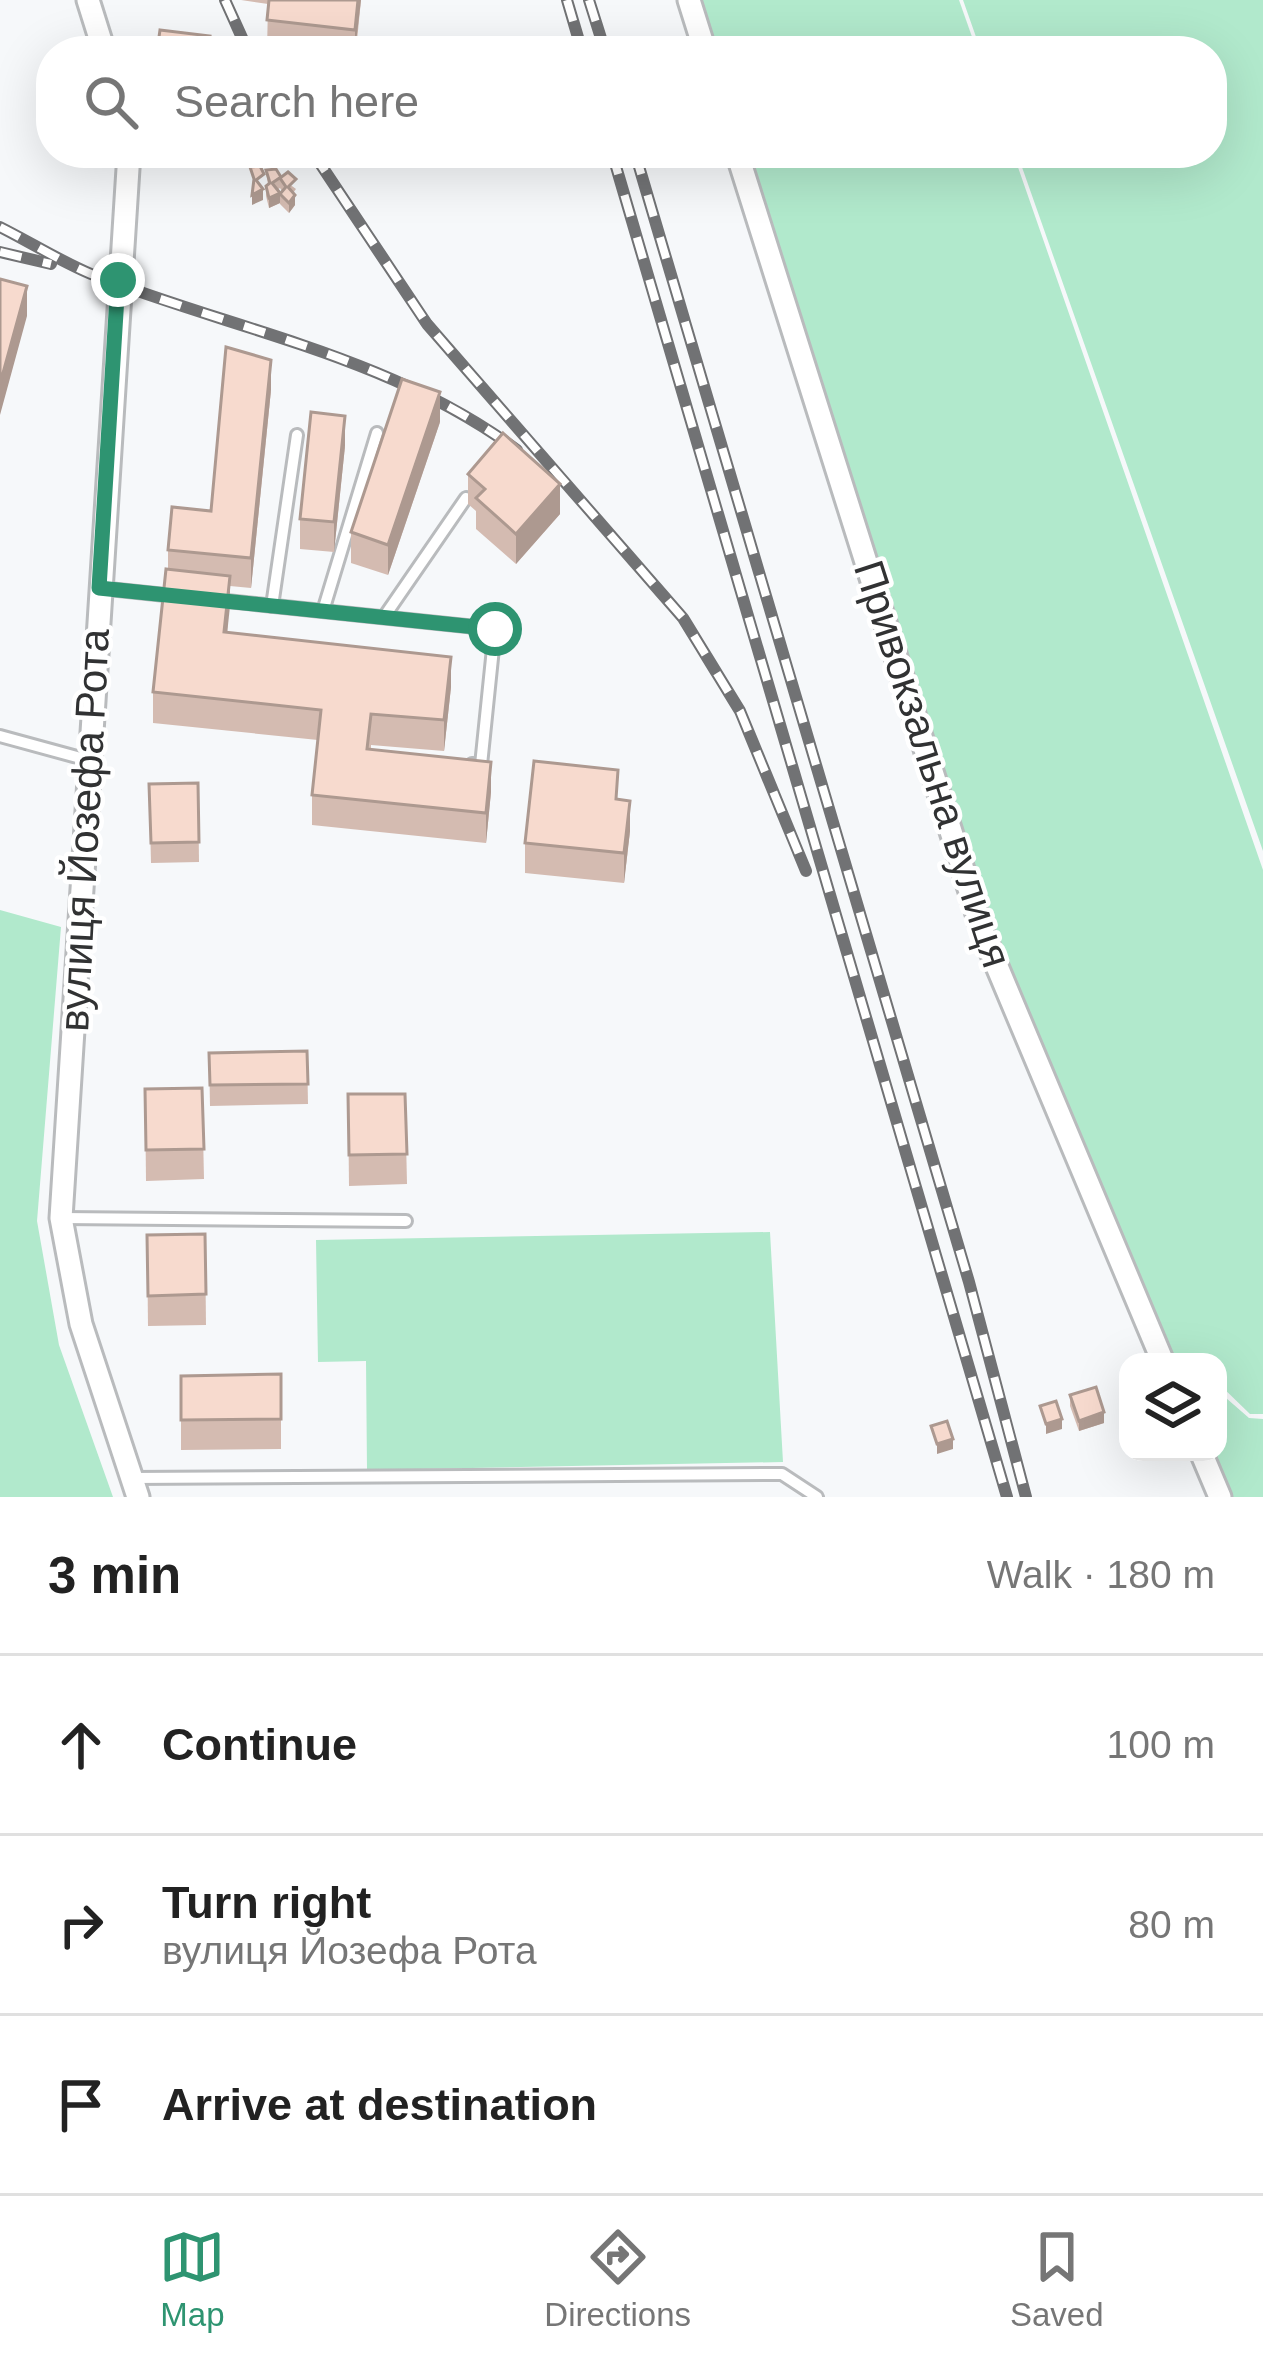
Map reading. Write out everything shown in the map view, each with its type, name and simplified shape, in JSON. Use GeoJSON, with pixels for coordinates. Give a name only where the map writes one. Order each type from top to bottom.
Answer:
{"type":"FeatureCollection","features":[{"type":"Feature","properties":{"kind":"street"},"geometry":{"type":"LineString","coordinates":[[88,0],[99,36]]}},
{"type":"Feature","properties":{"kind":"street"},"geometry":{"type":"LineString","coordinates":[[689,0],[700,36]]}},
{"type":"Feature","properties":{"kind":"street","name":"вулиця Йозефа Рота"},"geometry":{"type":"LineString","coordinates":[[129,168],[61,1218],[81,1324],[135,1487]]}},
{"type":"Feature","properties":{"kind":"street","name":"Привокзальна вулиця"},"geometry":{"type":"LineString","coordinates":[[742,168],[983,933],[1159,1353]]}},
{"type":"Feature","properties":{"kind":"street"},"geometry":{"type":"LineString","coordinates":[[1205,1461],[1220,1497]]}},
{"type":"Feature","properties":{"kind":"lane"},"geometry":{"type":"LineString","coordinates":[[322,611],[377,433]]}},
{"type":"Feature","properties":{"kind":"lane"},"geometry":{"type":"LineString","coordinates":[[272,605],[297,435]]}},
{"type":"Feature","properties":{"kind":"lane"},"geometry":{"type":"LineString","coordinates":[[384,617],[466,498]]}},
{"type":"Feature","properties":{"kind":"lane"},"geometry":{"type":"LineString","coordinates":[[99,588],[185,597]]}},
{"type":"Feature","properties":{"kind":"lane"},"geometry":{"type":"LineString","coordinates":[[207,599],[495,629],[481,764],[459,762]]}},
{"type":"Feature","properties":{"kind":"lane"},"geometry":{"type":"LineString","coordinates":[[0,736],[88,760]]}},
{"type":"Feature","properties":{"kind":"lane"},"geometry":{"type":"LineString","coordinates":[[61,1218],[406,1221]]}},
{"type":"Feature","properties":{"kind":"lane"},"geometry":{"type":"LineString","coordinates":[[135,1487],[782,1474],[818,1497]]}},
{"type":"Feature","properties":{"kind":"green space"},"geometry":{"type":"Polygon","coordinates":[[[698,0],[959,0],[972,36],[709,36],[698,0]]]}},
{"type":"Feature","properties":{"kind":"green space"},"geometry":{"type":"Polygon","coordinates":[[[963,0],[1263,0],[1263,851],[1022,168],[1227,168],[1227,36],[976,36],[963,0]]]}},
{"type":"Feature","properties":{"kind":"green space"},"geometry":{"type":"Polygon","coordinates":[[[751,168],[1018,168],[1263,870],[1263,1414],[1250,1414],[1227,1392],[1227,1353],[1172,1353],[993,929],[751,168]]]}},
{"type":"Feature","properties":{"kind":"green space"},"geometry":{"type":"Polygon","coordinates":[[[0,910],[61,927],[37,1221],[59,1345],[113,1497],[0,1497],[0,910]]]}},
{"type":"Feature","properties":{"kind":"green space"},"geometry":{"type":"Polygon","coordinates":[[[770,1232],[783,1462],[367,1470],[366,1361],[318,1362],[316,1240],[770,1232]]]}},
{"type":"Feature","properties":{"kind":"green space"},"geometry":{"type":"Polygon","coordinates":[[[1227,1399],[1249,1418],[1263,1419],[1263,1497],[1232,1497],[1218,1461],[1227,1461],[1227,1399]]]}},
{"type":"Feature","properties":{"kind":"building"},"geometry":{"type":"Polygon","coordinates":[[[269,0],[358,0],[355,30],[267,20],[269,0]]]}},
{"type":"Feature","properties":{"kind":"building"},"geometry":{"type":"Polygon","coordinates":[[[160,30],[210,36],[159,36],[160,30]]]}},
{"type":"Feature","properties":{"kind":"building"},"geometry":{"type":"Polygon","coordinates":[[[250,168],[261,168],[264,174],[256,180],[263,189],[252,195],[250,168]]]}},
{"type":"Feature","properties":{"kind":"building"},"geometry":{"type":"Polygon","coordinates":[[[276,169],[281,177],[272,183],[280,193],[269,198],[266,170],[276,169]]]}},
{"type":"Feature","properties":{"kind":"building"},"geometry":{"type":"Polygon","coordinates":[[[288,172],[296,179],[288,187],[295,195],[289,203],[280,194],[286,187],[280,178],[288,172]]]}},
{"type":"Feature","properties":{"kind":"building"},"geometry":{"type":"Polygon","coordinates":[[[0,279],[27,286],[0,384],[0,279]]]}},
{"type":"Feature","properties":{"kind":"building"},"geometry":{"type":"Polygon","coordinates":[[[226,347],[271,360],[251,558],[168,550],[172,507],[211,511],[226,347]]]}},
{"type":"Feature","properties":{"kind":"building"},"geometry":{"type":"Polygon","coordinates":[[[402,379],[440,392],[388,545],[351,532],[402,379]]]}},
{"type":"Feature","properties":{"kind":"building"},"geometry":{"type":"Polygon","coordinates":[[[311,412],[345,416],[334,522],[300,519],[311,412]]]}},
{"type":"Feature","properties":{"kind":"building"},"geometry":{"type":"Polygon","coordinates":[[[503,433],[560,484],[516,534],[476,498],[485,489],[468,474],[503,433]]]}},
{"type":"Feature","properties":{"kind":"building"},"geometry":{"type":"Polygon","coordinates":[[[166,569],[230,576],[224,632],[451,657],[444,720],[371,714],[367,749],[491,762],[486,813],[312,795],[321,710],[153,692],[166,569]]]}},
{"type":"Feature","properties":{"kind":"building"},"geometry":{"type":"Polygon","coordinates":[[[534,761],[618,770],[616,799],[630,801],[624,853],[525,843],[534,761]]]}},
{"type":"Feature","properties":{"kind":"building"},"geometry":{"type":"Polygon","coordinates":[[[198,783],[199,842],[151,843],[149,784],[198,783]]]}},
{"type":"Feature","properties":{"kind":"building"},"geometry":{"type":"Polygon","coordinates":[[[307,1051],[308,1084],[210,1085],[209,1053],[307,1051]]]}},
{"type":"Feature","properties":{"kind":"building"},"geometry":{"type":"Polygon","coordinates":[[[202,1088],[204,1149],[146,1150],[145,1089],[202,1088]]]}},
{"type":"Feature","properties":{"kind":"building"},"geometry":{"type":"Polygon","coordinates":[[[348,1094],[405,1094],[407,1154],[349,1155],[348,1094]]]}},
{"type":"Feature","properties":{"kind":"building"},"geometry":{"type":"Polygon","coordinates":[[[205,1234],[206,1294],[148,1296],[147,1235],[205,1234]]]}},
{"type":"Feature","properties":{"kind":"building"},"geometry":{"type":"Polygon","coordinates":[[[281,1374],[281,1419],[181,1420],[181,1376],[281,1374]]]}},
{"type":"Feature","properties":{"kind":"building"},"geometry":{"type":"Polygon","coordinates":[[[1096,1387],[1104,1412],[1079,1421],[1070,1395],[1096,1387]]]}},
{"type":"Feature","properties":{"kind":"building"},"geometry":{"type":"Polygon","coordinates":[[[1056,1401],[1062,1419],[1046,1424],[1040,1406],[1056,1401]]]}},
{"type":"Feature","properties":{"kind":"building"},"geometry":{"type":"Polygon","coordinates":[[[947,1421],[953,1439],[937,1444],[931,1426],[947,1421]]]}},
{"type":"Feature","properties":{"kind":"railway"},"geometry":{"type":"LineString","coordinates":[[225,0],[241,36]]}},
{"type":"Feature","properties":{"kind":"railway"},"geometry":{"type":"LineString","coordinates":[[567,0],[578,36]]}},
{"type":"Feature","properties":{"kind":"railway"},"geometry":{"type":"LineString","coordinates":[[589,0],[600,36]]}},
{"type":"Feature","properties":{"kind":"railway"},"geometry":{"type":"LineString","coordinates":[[323,168],[427,324],[683,618],[740,711],[806,871]]}},
{"type":"Feature","properties":{"kind":"railway"},"geometry":{"type":"LineString","coordinates":[[616,168],[1007,1497]]}},
{"type":"Feature","properties":{"kind":"railway"},"geometry":{"type":"LineString","coordinates":[[639,168],[969,1282],[1026,1497]]}},
{"type":"Feature","properties":{"kind":"railway"},"geometry":{"type":"LineString","coordinates":[[0,227],[91,274],[310,348],[417,390],[517,450]]}},
{"type":"Feature","properties":{"kind":"railway"},"geometry":{"type":"LineString","coordinates":[[0,252],[51,264]]}},
{"type":"Feature","properties":{"kind":"route"},"geometry":{"type":"LineString","coordinates":[[118,280],[99,588],[495,629]]}}]}
